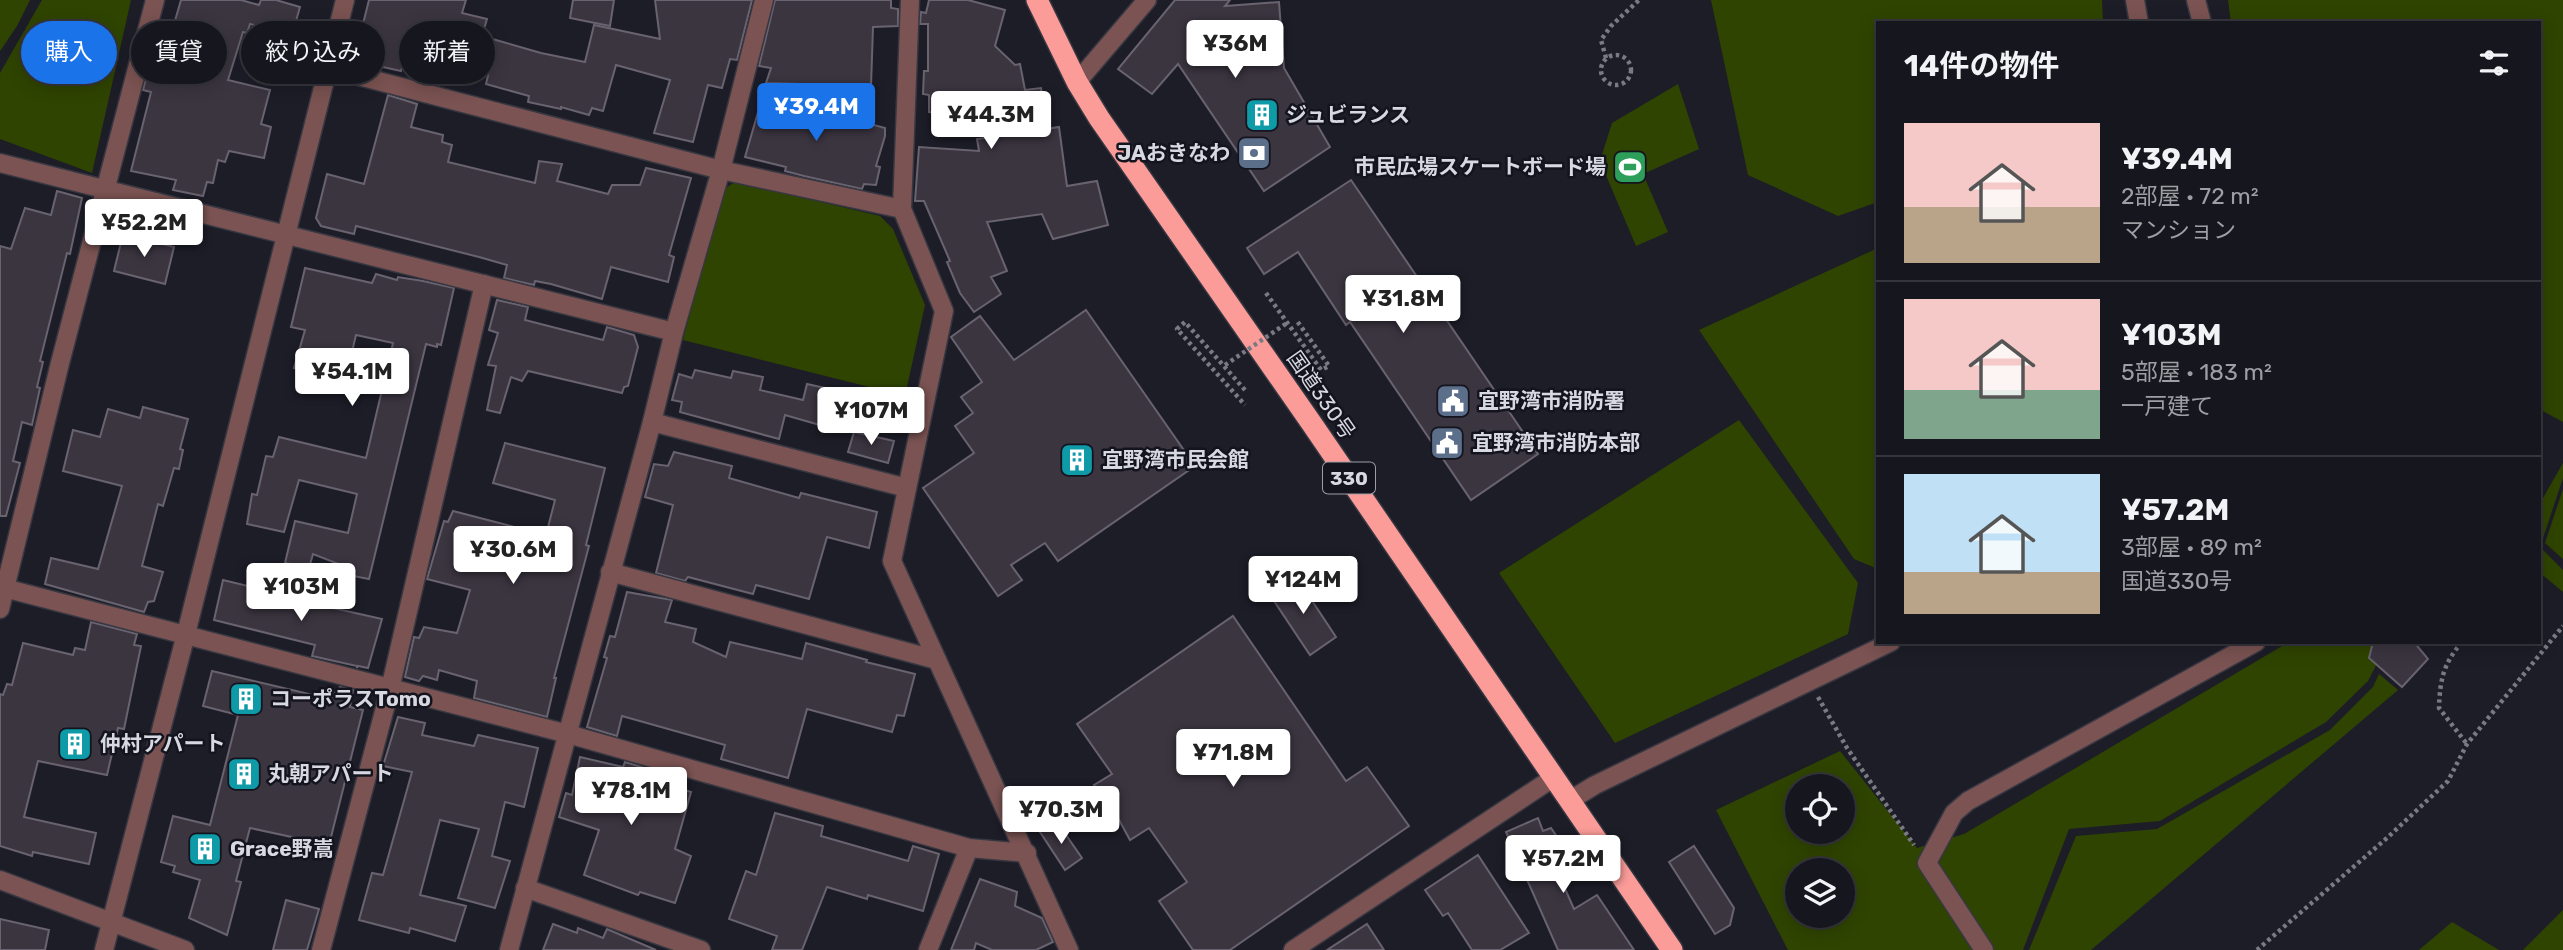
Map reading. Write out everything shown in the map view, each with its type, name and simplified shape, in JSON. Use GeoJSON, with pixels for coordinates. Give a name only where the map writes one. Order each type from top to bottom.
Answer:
{"type":"FeatureCollection","features":[{"type":"Feature","properties":{"kind":"highway","name":"国道330号"},"geometry":{"type":"LineString","coordinates":[[1037,0],[1077,82],[1099,118],[1672,950]]}},
{"type":"Feature","properties":{"kind":"street"},"geometry":{"type":"LineString","coordinates":[[0,610],[3,588],[60,363],[155,0]]}},
{"type":"Feature","properties":{"kind":"street"},"geometry":{"type":"LineString","coordinates":[[340,21],[345,0]]}},
{"type":"Feature","properties":{"kind":"street"},"geometry":{"type":"LineString","coordinates":[[509,950],[674,332],[721,170],[764,0]]}},
{"type":"Feature","properties":{"kind":"street"},"geometry":{"type":"LineString","coordinates":[[910,0],[902,209],[944,311],[892,561],[1069,950]]}},
{"type":"Feature","properties":{"kind":"street"},"geometry":{"type":"LineString","coordinates":[[1077,82],[1147,0]]}},
{"type":"Feature","properties":{"kind":"street"},"geometry":{"type":"LineString","coordinates":[[2135,0],[2138,21]]}},
{"type":"Feature","properties":{"kind":"street"},"geometry":{"type":"LineString","coordinates":[[2196,0],[2201,21]]}},
{"type":"Feature","properties":{"kind":"street"},"geometry":{"type":"LineString","coordinates":[[385,83],[721,170],[902,209]]}},
{"type":"Feature","properties":{"kind":"street"},"geometry":{"type":"LineString","coordinates":[[104,950],[324,84]]}},
{"type":"Feature","properties":{"kind":"street"},"geometry":{"type":"LineString","coordinates":[[0,163],[674,332]]}},
{"type":"Feature","properties":{"kind":"street"},"geometry":{"type":"LineString","coordinates":[[321,950],[390,689],[484,284]]}},
{"type":"Feature","properties":{"kind":"street"},"geometry":{"type":"LineString","coordinates":[[652,422],[907,488]]}},
{"type":"Feature","properties":{"kind":"street"},"geometry":{"type":"LineString","coordinates":[[610,572],[937,660]]}},
{"type":"Feature","properties":{"kind":"street"},"geometry":{"type":"LineString","coordinates":[[3,588],[568,734],[969,848],[1027,853]]}},
{"type":"Feature","properties":{"kind":"street"},"geometry":{"type":"LineString","coordinates":[[1569,801],[1595,785],[1887,644]]}},
{"type":"Feature","properties":{"kind":"street"},"geometry":{"type":"LineString","coordinates":[[1984,950],[1927,863],[1954,813],[1968,802],[2252,644]]}},
{"type":"Feature","properties":{"kind":"street"},"geometry":{"type":"LineString","coordinates":[[1293,950],[1553,778]]}},
{"type":"Feature","properties":{"kind":"street"},"geometry":{"type":"LineString","coordinates":[[928,950],[969,848]]}},
{"type":"Feature","properties":{"kind":"street"},"geometry":{"type":"LineString","coordinates":[[0,880],[185,950]]}},
{"type":"Feature","properties":{"kind":"street"},"geometry":{"type":"LineString","coordinates":[[525,888],[701,950]]}},
{"type":"Feature","properties":{"kind":"path"},"geometry":{"type":"LineString","coordinates":[[1606,58],[1615,55],[1628,61],[1631,70],[1627,80],[1618,85],[1605,80],[1601,71],[1606,58],[1601,40],[1611,26],[1639,0]]}},
{"type":"Feature","properties":{"kind":"path"},"geometry":{"type":"LineString","coordinates":[[1266,293],[1321,370],[1329,366],[1297,321]]}},
{"type":"Feature","properties":{"kind":"path"},"geometry":{"type":"LineString","coordinates":[[1245,390],[1185,321],[1177,329],[1245,405]]}},
{"type":"Feature","properties":{"kind":"path"},"geometry":{"type":"LineString","coordinates":[[1224,365],[1287,323]]}},
{"type":"Feature","properties":{"kind":"path"},"geometry":{"type":"LineString","coordinates":[[2257,950],[2387,838],[2448,781],[2467,744],[2563,626]]}},
{"type":"Feature","properties":{"kind":"path"},"geometry":{"type":"LineString","coordinates":[[2460,644],[2448,658],[2440,684],[2439,708],[2467,744]]}},
{"type":"Feature","properties":{"kind":"path"},"geometry":{"type":"LineString","coordinates":[[1810,683],[1847,748],[1927,863]]}},
{"type":"Feature","properties":{"kind":"green space"},"geometry":{"type":"Polygon","coordinates":[[[0,0],[30,0],[0,51],[0,0]]]}},
{"type":"Feature","properties":{"kind":"green space"},"geometry":{"type":"Polygon","coordinates":[[[42,0],[131,0],[117,62],[117,21],[30,21],[42,0]]]}},
{"type":"Feature","properties":{"kind":"green space"},"geometry":{"type":"Polygon","coordinates":[[[1711,0],[2102,0],[2103,21],[1876,21],[1876,203],[1838,216],[1748,175],[1711,0]]]}},
{"type":"Feature","properties":{"kind":"green space"},"geometry":{"type":"Polygon","coordinates":[[[2228,0],[2563,0],[2563,422],[2541,410],[2541,21],[2231,21],[2228,0]]]}},
{"type":"Feature","properties":{"kind":"green space"},"geometry":{"type":"Polygon","coordinates":[[[21,36],[21,84],[112,84],[92,173],[0,139],[0,73],[21,36]]]}},
{"type":"Feature","properties":{"kind":"green space","name":"市民広場スケートボード場"},"geometry":{"type":"Polygon","coordinates":[[[1678,84],[1699,149],[1643,174],[1668,232],[1636,246],[1600,161],[1612,123],[1678,84]]]}},
{"type":"Feature","properties":{"kind":"green space"},"geometry":{"type":"Polygon","coordinates":[[[735,182],[880,216],[893,229],[925,305],[905,396],[683,340],[721,191],[735,182]]]}},
{"type":"Feature","properties":{"kind":"green space"},"geometry":{"type":"Polygon","coordinates":[[[1876,249],[1876,568],[1854,559],[1699,330],[1876,249]]]}},
{"type":"Feature","properties":{"kind":"green space"},"geometry":{"type":"Polygon","coordinates":[[[1739,420],[1858,583],[1848,634],[1615,743],[1499,573],[1739,420]]]}},
{"type":"Feature","properties":{"kind":"green space"},"geometry":{"type":"Polygon","coordinates":[[[2563,463],[2563,478],[2541,544],[2541,502],[2563,463]]]}},
{"type":"Feature","properties":{"kind":"green space"},"geometry":{"type":"Polygon","coordinates":[[[2563,489],[2563,559],[2545,543],[2563,489]]]}},
{"type":"Feature","properties":{"kind":"green space"},"geometry":{"type":"Polygon","coordinates":[[[2541,548],[2563,570],[2563,592],[2541,574],[2541,548]]]}},
{"type":"Feature","properties":{"kind":"green space"},"geometry":{"type":"Polygon","coordinates":[[[2286,644],[2387,644],[2368,681],[2326,722],[2160,821],[2069,829],[2023,950],[1788,950],[1716,810],[1785,777],[1785,844],[1855,844],[1855,774],[1792,774],[1840,751],[1917,848],[1964,834],[2286,644]]]}},
{"type":"Feature","properties":{"kind":"green space"},"geometry":{"type":"Polygon","coordinates":[[[2379,674],[2398,690],[2091,950],[2029,950],[2076,836],[2157,829],[2330,730],[2373,687],[2379,674]]]}},
{"type":"Feature","properties":{"kind":"green space"},"geometry":{"type":"Polygon","coordinates":[[[2563,910],[2563,950],[2523,950],[2563,910]]]}},
{"type":"Feature","properties":{"kind":"green space"},"geometry":{"type":"Polygon","coordinates":[[[2452,922],[2499,950],[2419,950],[2452,922]]]}},
{"type":"Feature","properties":{"kind":"building"},"geometry":{"type":"Polygon","coordinates":[[[181,0],[241,0],[259,5],[261,0],[276,0],[300,7],[296,21],[241,21],[241,38],[228,80],[270,90],[261,124],[271,127],[264,158],[229,151],[225,162],[218,160],[213,183],[207,182],[203,196],[173,190],[176,180],[131,171],[151,92],[143,90],[145,84],[227,84],[227,21],[175,21],[181,0]]]}},
{"type":"Feature","properties":{"kind":"building"},"geometry":{"type":"Polygon","coordinates":[[[369,0],[466,0],[462,13],[487,19],[399,21],[399,71],[385,67],[385,21],[364,21],[369,0]]]}},
{"type":"Feature","properties":{"kind":"building"},"geometry":{"type":"Polygon","coordinates":[[[573,0],[614,0],[610,26],[570,18],[573,0]]]}},
{"type":"Feature","properties":{"kind":"building"},"geometry":{"type":"Polygon","coordinates":[[[655,0],[752,0],[737,60],[730,59],[722,88],[708,85],[693,142],[654,133],[670,80],[616,65],[603,111],[592,108],[589,115],[528,102],[529,96],[486,84],[495,84],[495,40],[585,62],[594,25],[660,39],[655,0]]]}},
{"type":"Feature","properties":{"kind":"building"},"geometry":{"type":"Polygon","coordinates":[[[775,0],[891,0],[891,8],[898,9],[898,26],[873,27],[871,86],[766,83],[771,68],[759,66],[775,0]]]}},
{"type":"Feature","properties":{"kind":"building"},"geometry":{"type":"Polygon","coordinates":[[[929,0],[968,0],[1005,10],[995,46],[1015,65],[1020,64],[1025,90],[1041,88],[1046,129],[1059,127],[1067,186],[1097,181],[1108,225],[1053,239],[1042,214],[987,222],[1007,271],[991,277],[1001,294],[974,312],[960,293],[947,262],[950,261],[924,201],[915,201],[919,147],[979,151],[977,139],[993,137],[987,103],[950,107],[950,114],[929,112],[929,95],[923,94],[924,71],[928,71],[928,24],[920,24],[921,12],[926,13],[929,0]]]}},
{"type":"Feature","properties":{"kind":"building","name":"ジュビランス"},"geometry":{"type":"Polygon","coordinates":[[[1175,0],[1230,0],[1225,6],[1279,2],[1284,68],[1330,147],[1264,191],[1178,64],[1152,94],[1118,69],[1175,0]]]}},
{"type":"Feature","properties":{"kind":"building"},"geometry":{"type":"Polygon","coordinates":[[[388,95],[417,104],[411,127],[443,135],[442,142],[452,145],[448,162],[535,183],[539,161],[562,164],[557,181],[608,194],[612,185],[640,185],[646,168],[691,178],[669,255],[674,257],[668,282],[611,267],[602,299],[551,284],[535,281],[534,285],[504,278],[507,265],[479,257],[356,226],[354,234],[321,226],[316,218],[327,174],[364,184],[388,95]]]}},
{"type":"Feature","properties":{"kind":"building"},"geometry":{"type":"Polygon","coordinates":[[[763,95],[885,128],[876,166],[880,167],[876,185],[864,184],[862,189],[785,171],[786,167],[745,157],[763,95]]]}},
{"type":"Feature","properties":{"kind":"building"},"geometry":{"type":"Polygon","coordinates":[[[1351,180],[1538,454],[1471,500],[1350,322],[1346,325],[1298,252],[1264,274],[1247,248],[1351,180]]]}},
{"type":"Feature","properties":{"kind":"building"},"geometry":{"type":"Polygon","coordinates":[[[57,191],[82,198],[70,254],[67,253],[40,361],[43,362],[37,387],[40,388],[32,425],[22,422],[13,461],[20,463],[6,516],[0,516],[0,246],[11,249],[25,208],[51,215],[57,191]]]}},
{"type":"Feature","properties":{"kind":"building"},"geometry":{"type":"Polygon","coordinates":[[[123,234],[174,247],[165,284],[114,271],[123,234]]]}},
{"type":"Feature","properties":{"kind":"building"},"geometry":{"type":"Polygon","coordinates":[[[305,268],[372,283],[376,274],[397,280],[398,277],[454,288],[441,345],[437,344],[437,347],[426,344],[369,579],[348,575],[349,568],[313,554],[309,568],[285,563],[295,521],[348,533],[357,494],[299,480],[284,532],[247,524],[252,494],[257,495],[266,456],[273,457],[279,437],[366,458],[393,343],[356,335],[345,381],[294,368],[305,330],[291,327],[305,268]]]}},
{"type":"Feature","properties":{"kind":"building"},"geometry":{"type":"Polygon","coordinates":[[[497,300],[528,307],[525,320],[603,340],[607,327],[634,335],[638,347],[628,386],[624,387],[622,393],[528,371],[522,381],[511,377],[500,413],[487,410],[496,366],[488,365],[498,333],[489,330],[497,300]]]}},
{"type":"Feature","properties":{"kind":"building","name":"宜野湾市民会館"},"geometry":{"type":"Polygon","coordinates":[[[1086,310],[1195,466],[1058,561],[1045,543],[1011,565],[1022,580],[998,596],[923,488],[974,453],[955,426],[973,413],[961,397],[982,382],[951,337],[980,316],[1014,360],[1086,310]]]}},
{"type":"Feature","properties":{"kind":"building"},"geometry":{"type":"Polygon","coordinates":[[[695,370],[731,378],[733,371],[763,377],[760,390],[803,400],[807,384],[856,395],[844,432],[785,415],[779,439],[680,412],[682,402],[672,400],[679,374],[692,378],[695,370]]]}},
{"type":"Feature","properties":{"kind":"building"},"geometry":{"type":"Polygon","coordinates":[[[143,407],[188,419],[180,449],[183,450],[179,469],[174,468],[163,506],[158,504],[142,566],[163,572],[154,601],[148,602],[144,612],[45,584],[51,558],[98,569],[122,486],[63,471],[73,430],[100,437],[108,409],[140,418],[143,407]]]}},
{"type":"Feature","properties":{"kind":"building"},"geometry":{"type":"Polygon","coordinates":[[[854,432],[894,441],[888,463],[848,452],[854,432]]]}},
{"type":"Feature","properties":{"kind":"building"},"geometry":{"type":"Polygon","coordinates":[[[505,443],[605,468],[586,545],[589,546],[554,678],[547,717],[474,698],[477,681],[439,670],[437,680],[423,676],[419,681],[405,677],[414,637],[419,638],[424,627],[457,633],[470,590],[427,579],[444,521],[448,522],[453,511],[546,535],[555,500],[493,483],[505,443]]]}},
{"type":"Feature","properties":{"kind":"building"},"geometry":{"type":"Polygon","coordinates":[[[674,452],[732,466],[729,478],[799,498],[801,493],[877,512],[869,548],[827,537],[809,599],[756,585],[753,594],[688,577],[685,581],[656,573],[673,505],[645,497],[654,464],[668,466],[674,452]]]}},
{"type":"Feature","properties":{"kind":"building"},"geometry":{"type":"Polygon","coordinates":[[[1297,578],[1336,637],[1310,655],[1270,595],[1297,578]]]}},
{"type":"Feature","properties":{"kind":"building"},"geometry":{"type":"Polygon","coordinates":[[[223,580],[382,619],[368,668],[357,668],[312,656],[315,645],[214,620],[223,580]]]}},
{"type":"Feature","properties":{"kind":"building"},"geometry":{"type":"Polygon","coordinates":[[[627,592],[672,600],[665,622],[696,629],[693,642],[726,657],[730,642],[802,659],[806,643],[915,674],[904,716],[897,715],[892,732],[807,709],[788,778],[721,759],[725,745],[622,716],[617,736],[587,727],[607,658],[604,657],[610,636],[615,637],[627,592]]]}},
{"type":"Feature","properties":{"kind":"building"},"geometry":{"type":"Polygon","coordinates":[[[1233,616],[1346,781],[1367,767],[1409,826],[1230,950],[1193,950],[1159,901],[1187,882],[1149,828],[1130,840],[1118,818],[1116,820],[1094,785],[1112,774],[1077,724],[1233,616]]]}},
{"type":"Feature","properties":{"kind":"building"},"geometry":{"type":"Polygon","coordinates":[[[91,622],[137,634],[134,645],[141,646],[124,729],[118,728],[107,775],[38,761],[24,817],[96,833],[89,864],[33,852],[32,856],[0,846],[0,694],[3,695],[7,684],[12,685],[23,643],[73,655],[75,648],[85,650],[91,622]]]}},
{"type":"Feature","properties":{"kind":"building"},"geometry":{"type":"Polygon","coordinates":[[[2372,644],[2416,644],[2428,659],[2402,687],[2369,658],[2372,644]]]}},
{"type":"Feature","properties":{"kind":"building"},"geometry":{"type":"Polygon","coordinates":[[[212,671],[330,699],[340,687],[353,690],[350,707],[363,710],[329,845],[250,828],[236,881],[241,882],[227,935],[189,918],[200,880],[173,872],[175,866],[161,862],[173,816],[210,825],[238,715],[203,706],[212,671]]]}},
{"type":"Feature","properties":{"kind":"building"},"geometry":{"type":"Polygon","coordinates":[[[398,717],[425,723],[422,735],[474,746],[478,735],[538,748],[524,807],[505,802],[492,856],[510,861],[495,908],[458,898],[479,829],[440,820],[420,895],[466,906],[455,941],[410,928],[409,933],[359,920],[372,873],[383,875],[412,772],[383,766],[398,717]]]}},
{"type":"Feature","properties":{"kind":"building"},"geometry":{"type":"Polygon","coordinates":[[[580,757],[623,767],[625,762],[651,770],[648,779],[691,792],[675,849],[691,856],[675,903],[640,892],[638,895],[584,875],[599,830],[559,817],[566,793],[572,795],[580,757]]]}},
{"type":"Feature","properties":{"kind":"building"},"geometry":{"type":"Polygon","coordinates":[[[775,813],[823,826],[821,836],[908,861],[913,846],[939,854],[923,911],[868,895],[867,899],[827,887],[802,950],[772,950],[777,936],[729,919],[746,871],[756,875],[775,813]]]}},
{"type":"Feature","properties":{"kind":"building"},"geometry":{"type":"Polygon","coordinates":[[[1538,818],[1543,831],[1551,828],[1570,856],[1554,864],[1574,909],[1597,895],[1634,950],[1558,950],[1506,832],[1538,818]]]}},
{"type":"Feature","properties":{"kind":"building"},"geometry":{"type":"Polygon","coordinates":[[[1057,822],[1082,858],[1065,870],[1040,832],[1057,822]]]}},
{"type":"Feature","properties":{"kind":"building"},"geometry":{"type":"Polygon","coordinates":[[[1694,846],[1734,908],[1730,925],[1715,934],[1669,862],[1694,846]]]}},
{"type":"Feature","properties":{"kind":"building"},"geometry":{"type":"Polygon","coordinates":[[[1478,855],[1529,933],[1500,950],[1472,950],[1448,913],[1443,916],[1425,890],[1478,855]]]}},
{"type":"Feature","properties":{"kind":"building"},"geometry":{"type":"Polygon","coordinates":[[[980,879],[1017,892],[1015,906],[1042,918],[1053,942],[1036,950],[992,950],[976,943],[974,950],[951,950],[980,879]]]}},
{"type":"Feature","properties":{"kind":"building"},"geometry":{"type":"Polygon","coordinates":[[[286,900],[319,909],[307,950],[273,950],[286,900]]]}},
{"type":"Feature","properties":{"kind":"building"},"geometry":{"type":"Polygon","coordinates":[[[0,919],[49,930],[45,950],[0,950],[0,919]]]}},
{"type":"Feature","properties":{"kind":"building"},"geometry":{"type":"Polygon","coordinates":[[[553,924],[577,933],[578,928],[603,938],[607,929],[656,950],[543,950],[553,924]]]}},
{"type":"Feature","properties":{"kind":"building"},"geometry":{"type":"Polygon","coordinates":[[[1367,924],[1384,950],[1327,950],[1367,924]]]}},
{"type":"Feature","properties":{"kind":"place","name":"ジュビランス"},"geometry":{"type":"Point","coordinates":[1262,115]}},
{"type":"Feature","properties":{"kind":"place","name":"JAおきなわ"},"geometry":{"type":"Point","coordinates":[1254,153]}},
{"type":"Feature","properties":{"kind":"place","name":"市民広場スケートボード場"},"geometry":{"type":"Point","coordinates":[1630,167]}},
{"type":"Feature","properties":{"kind":"place","name":"宜野湾市消防署"},"geometry":{"type":"Point","coordinates":[1453,401]}},
{"type":"Feature","properties":{"kind":"place","name":"宜野湾市消防本部"},"geometry":{"type":"Point","coordinates":[1447,443]}},
{"type":"Feature","properties":{"kind":"place","name":"宜野湾市民会館"},"geometry":{"type":"Point","coordinates":[1077,460]}},
{"type":"Feature","properties":{"kind":"place","name":"コーポラスTomo"},"geometry":{"type":"Point","coordinates":[246,699]}},
{"type":"Feature","properties":{"kind":"place","name":"仲村アパート"},"geometry":{"type":"Point","coordinates":[75,744]}},
{"type":"Feature","properties":{"kind":"place","name":"丸朝アパート"},"geometry":{"type":"Point","coordinates":[244,774]}},
{"type":"Feature","properties":{"kind":"place","name":"Grace野嵩"},"geometry":{"type":"Point","coordinates":[205,849]}}]}
